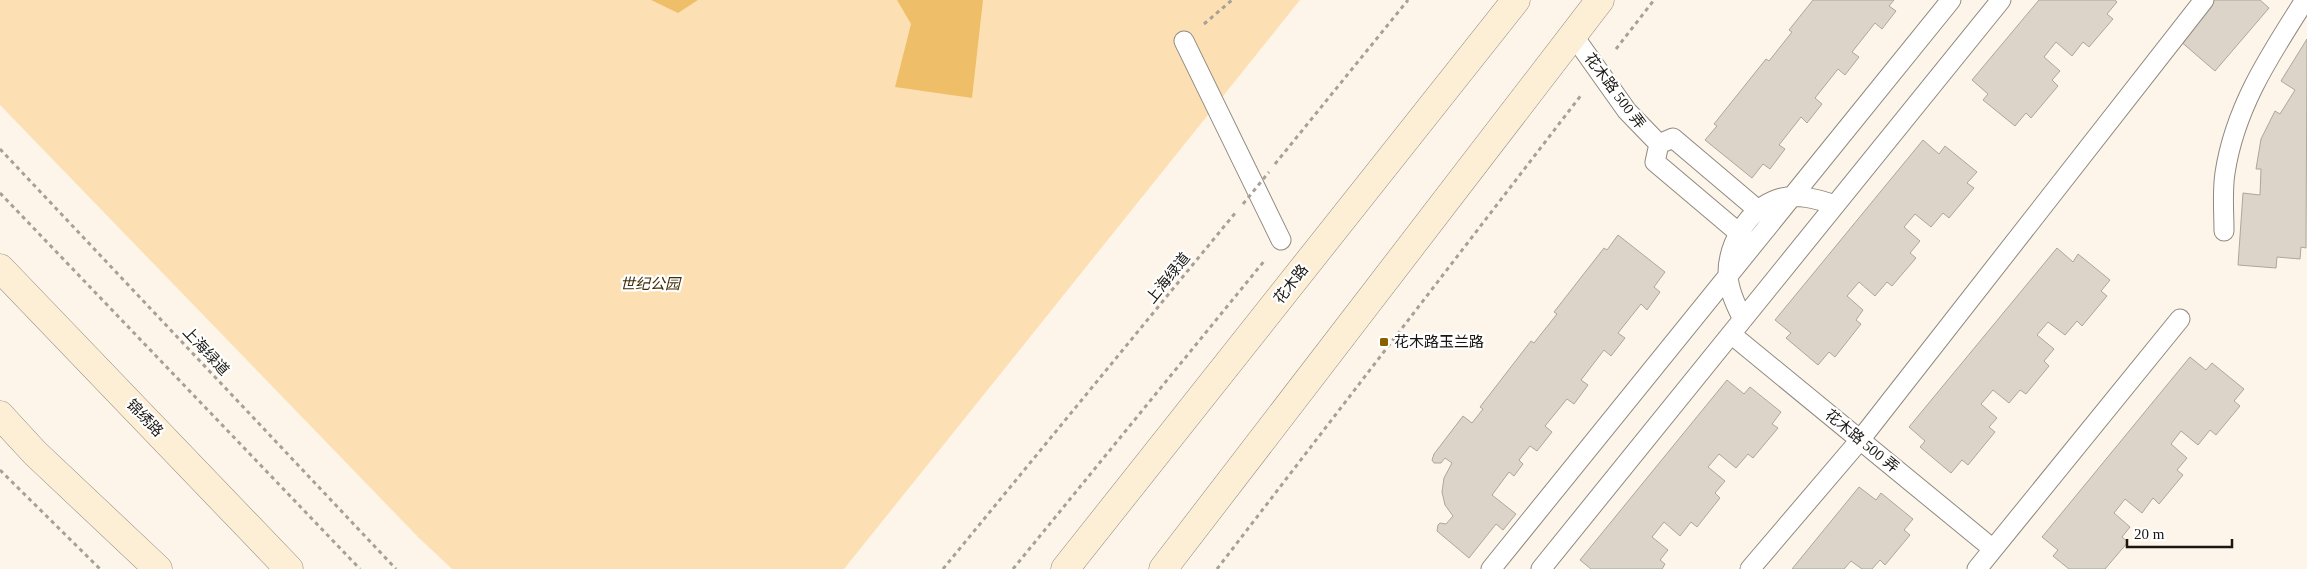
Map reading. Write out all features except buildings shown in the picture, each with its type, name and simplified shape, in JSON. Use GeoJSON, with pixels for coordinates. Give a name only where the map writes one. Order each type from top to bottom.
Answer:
{"type":"FeatureCollection","features":[{"type":"Feature","properties":{"kind":"main road","name":"花木路"},"geometry":{"type":"LineString","coordinates":[[1065,569],[1516,0]]}},
{"type":"Feature","properties":{"kind":"main road"},"geometry":{"type":"LineString","coordinates":[[1163,569],[1600,0]]}},
{"type":"Feature","properties":{"kind":"main road","name":"锦绣路"},"geometry":{"type":"LineString","coordinates":[[0,268],[290,569]]}},
{"type":"Feature","properties":{"kind":"main road"},"geometry":{"type":"LineString","coordinates":[[0,415],[35,453],[158,569]]}},
{"type":"Feature","properties":{"kind":"lane"},"geometry":{"type":"LineString","coordinates":[[1495,568],[1951,0]]}},
{"type":"Feature","properties":{"kind":"lane"},"geometry":{"type":"LineString","coordinates":[[1541,569],[2001,0]]}},
{"type":"Feature","properties":{"kind":"lane"},"geometry":{"type":"LineString","coordinates":[[1750,569],[1860,440],[2204,0]]}},
{"type":"Feature","properties":{"kind":"lane"},"geometry":{"type":"LineString","coordinates":[[2224,231],[2225,175],[2237,123],[2257,77],[2305,0]]}},
{"type":"Feature","properties":{"kind":"lane","name":"花木路 500 弄"},"geometry":{"type":"LineString","coordinates":[[1573,35],[1627,111],[1659,144]]}},
{"type":"Feature","properties":{"kind":"lane"},"geometry":{"type":"LineString","coordinates":[[1184,41],[1282,240]]}},
{"type":"Feature","properties":{"kind":"lane"},"geometry":{"type":"LineString","coordinates":[[1739,233],[1655,162],[1659,144],[1673,138],[1758,210]]}},
{"type":"Feature","properties":{"kind":"lane","name":"花木路 500 弄"},"geometry":{"type":"LineString","coordinates":[[1835,205],[1805,197],[1779,199],[1758,210],[1739,233],[1729,260],[1728,276],[1735,305],[1737,326],[1860,440],[1993,549]]}},
{"type":"Feature","properties":{"kind":"lane"},"geometry":{"type":"LineString","coordinates":[[1977,569],[2180,319]]}},
{"type":"Feature","properties":{"kind":"path"},"geometry":{"type":"LineString","coordinates":[[1184,41],[1232,0]]}},
{"type":"Feature","properties":{"kind":"path","name":"上海绿道"},"geometry":{"type":"LineString","coordinates":[[943,569],[1408,0]]}},
{"type":"Feature","properties":{"kind":"path"},"geometry":{"type":"LineString","coordinates":[[1217,569],[1654,0]]}},
{"type":"Feature","properties":{"kind":"path","name":"上海绿道"},"geometry":{"type":"LineString","coordinates":[[0,149],[396,569]]}},
{"type":"Feature","properties":{"kind":"path"},"geometry":{"type":"LineString","coordinates":[[0,193],[360,569]]}},
{"type":"Feature","properties":{"kind":"path"},"geometry":{"type":"LineString","coordinates":[[1012,569],[1282,240]]}},
{"type":"Feature","properties":{"kind":"path"},"geometry":{"type":"LineString","coordinates":[[0,470],[100,569]]}},
{"type":"Feature","properties":{"kind":"green space","name":"世纪公园"},"geometry":{"type":"Polygon","coordinates":[[[0,0],[1300,0],[844,569],[452,569],[419,538],[0,105],[0,0]]]}},
{"type":"Feature","properties":{"kind":"shaded area"},"geometry":{"type":"Polygon","coordinates":[[[651,0],[698,0],[678,13],[651,0]]]}},
{"type":"Feature","properties":{"kind":"shaded area"},"geometry":{"type":"Polygon","coordinates":[[[897,0],[983,0],[972,98],[895,87],[911,24],[897,0]]]}},
{"type":"Feature","properties":{"kind":"place","name":"花木路玉兰路"},"geometry":{"type":"Point","coordinates":[1384,342]}}]}
